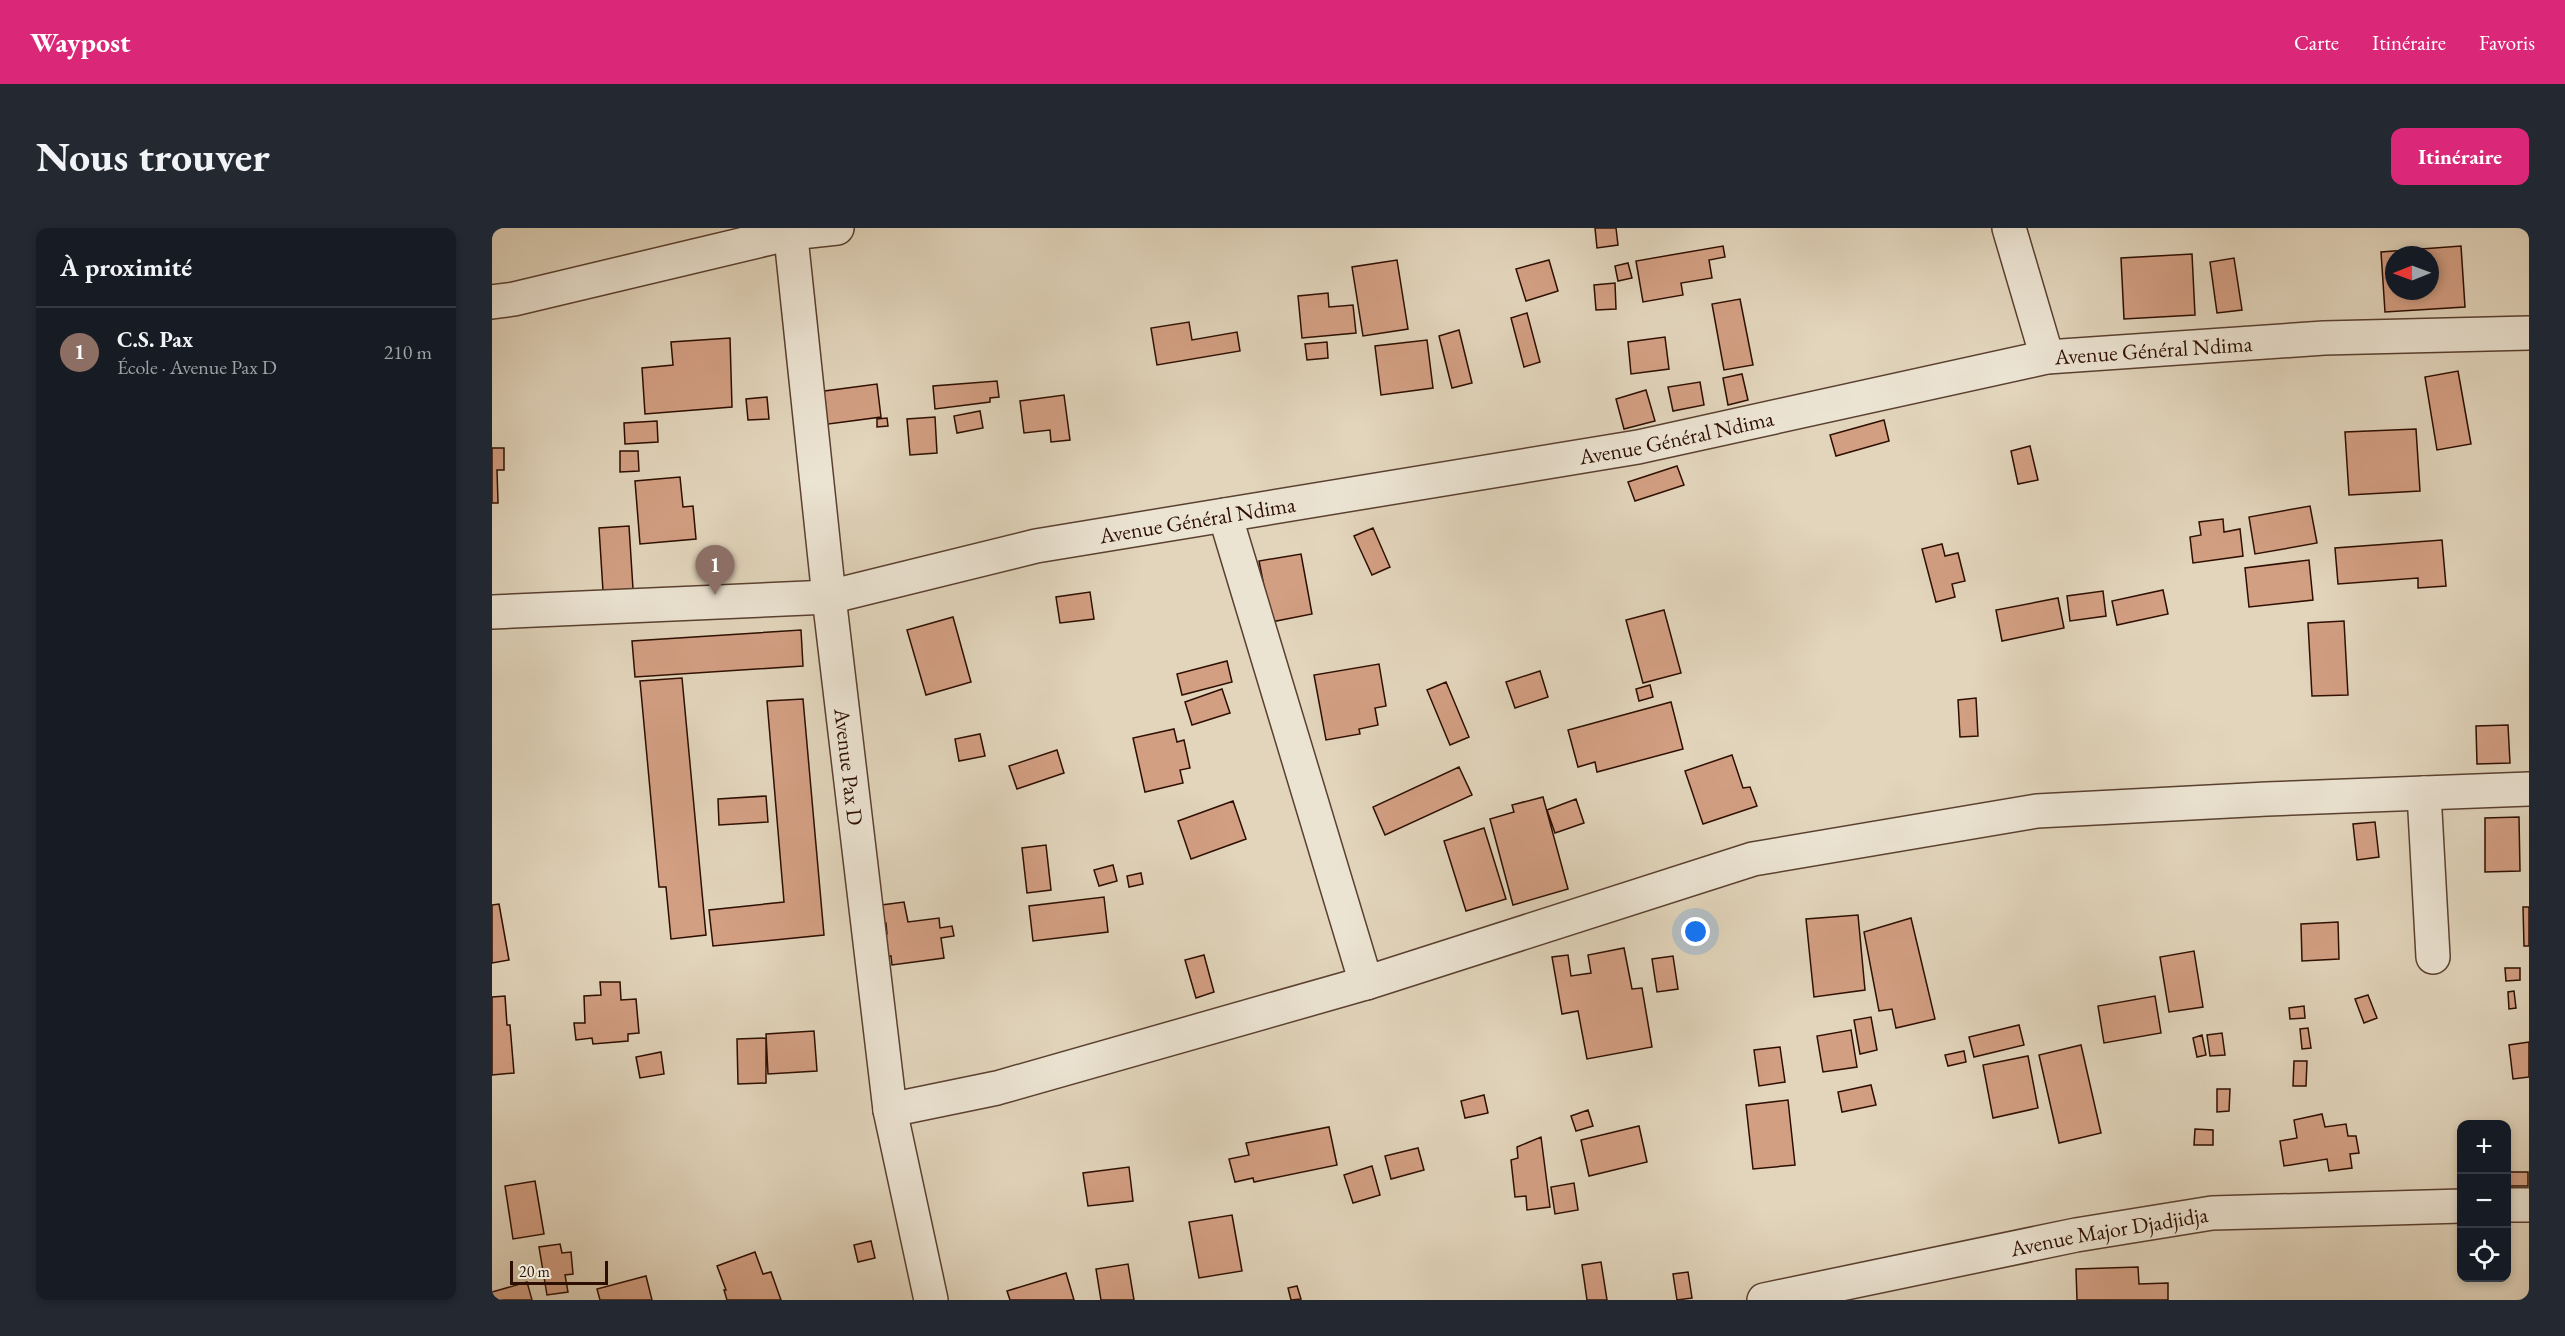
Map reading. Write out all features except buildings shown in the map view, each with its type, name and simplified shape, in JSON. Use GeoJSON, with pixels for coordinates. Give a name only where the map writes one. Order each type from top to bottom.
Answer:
{"type":"FeatureCollection","features":[{"type":"Feature","properties":{"kind":"street"},"geometry":{"type":"LineString","coordinates":[[492,302],[791,230],[837,228]]}},
{"type":"Feature","properties":{"kind":"street"},"geometry":{"type":"LineString","coordinates":[[2008,228],[2047,357]]}},
{"type":"Feature","properties":{"kind":"street","name":"Avenue Pax D"},"geometry":{"type":"LineString","coordinates":[[791,230],[828,597],[890,1110],[931,1300]]}},
{"type":"Feature","properties":{"kind":"street","name":"Avenue Général Ndima"},"geometry":{"type":"LineString","coordinates":[[492,612],[828,597],[1036,546],[1638,447],[2047,357],[2324,338],[2529,333]]}},
{"type":"Feature","properties":{"kind":"street"},"geometry":{"type":"LineString","coordinates":[[1225,515],[1366,983]]}},
{"type":"Feature","properties":{"kind":"street"},"geometry":{"type":"LineString","coordinates":[[890,1110],[997,1088],[1366,983],[1753,859],[2037,811],[2529,789]]}},
{"type":"Feature","properties":{"kind":"street"},"geometry":{"type":"LineString","coordinates":[[2424,793],[2433,957]]}},
{"type":"Feature","properties":{"kind":"street"},"geometry":{"type":"LineString","coordinates":[[2511,1205],[2529,1205]]}},
{"type":"Feature","properties":{"kind":"street","name":"Avenue Major Djadjidja"},"geometry":{"type":"LineString","coordinates":[[1764,1300],[2076,1235],[2212,1213],[2457,1206]]}},
{"type":"Feature","properties":{"kind":"place","name":"C.S. Pax"},"geometry":{"type":"Point","coordinates":[715,595]}}]}
